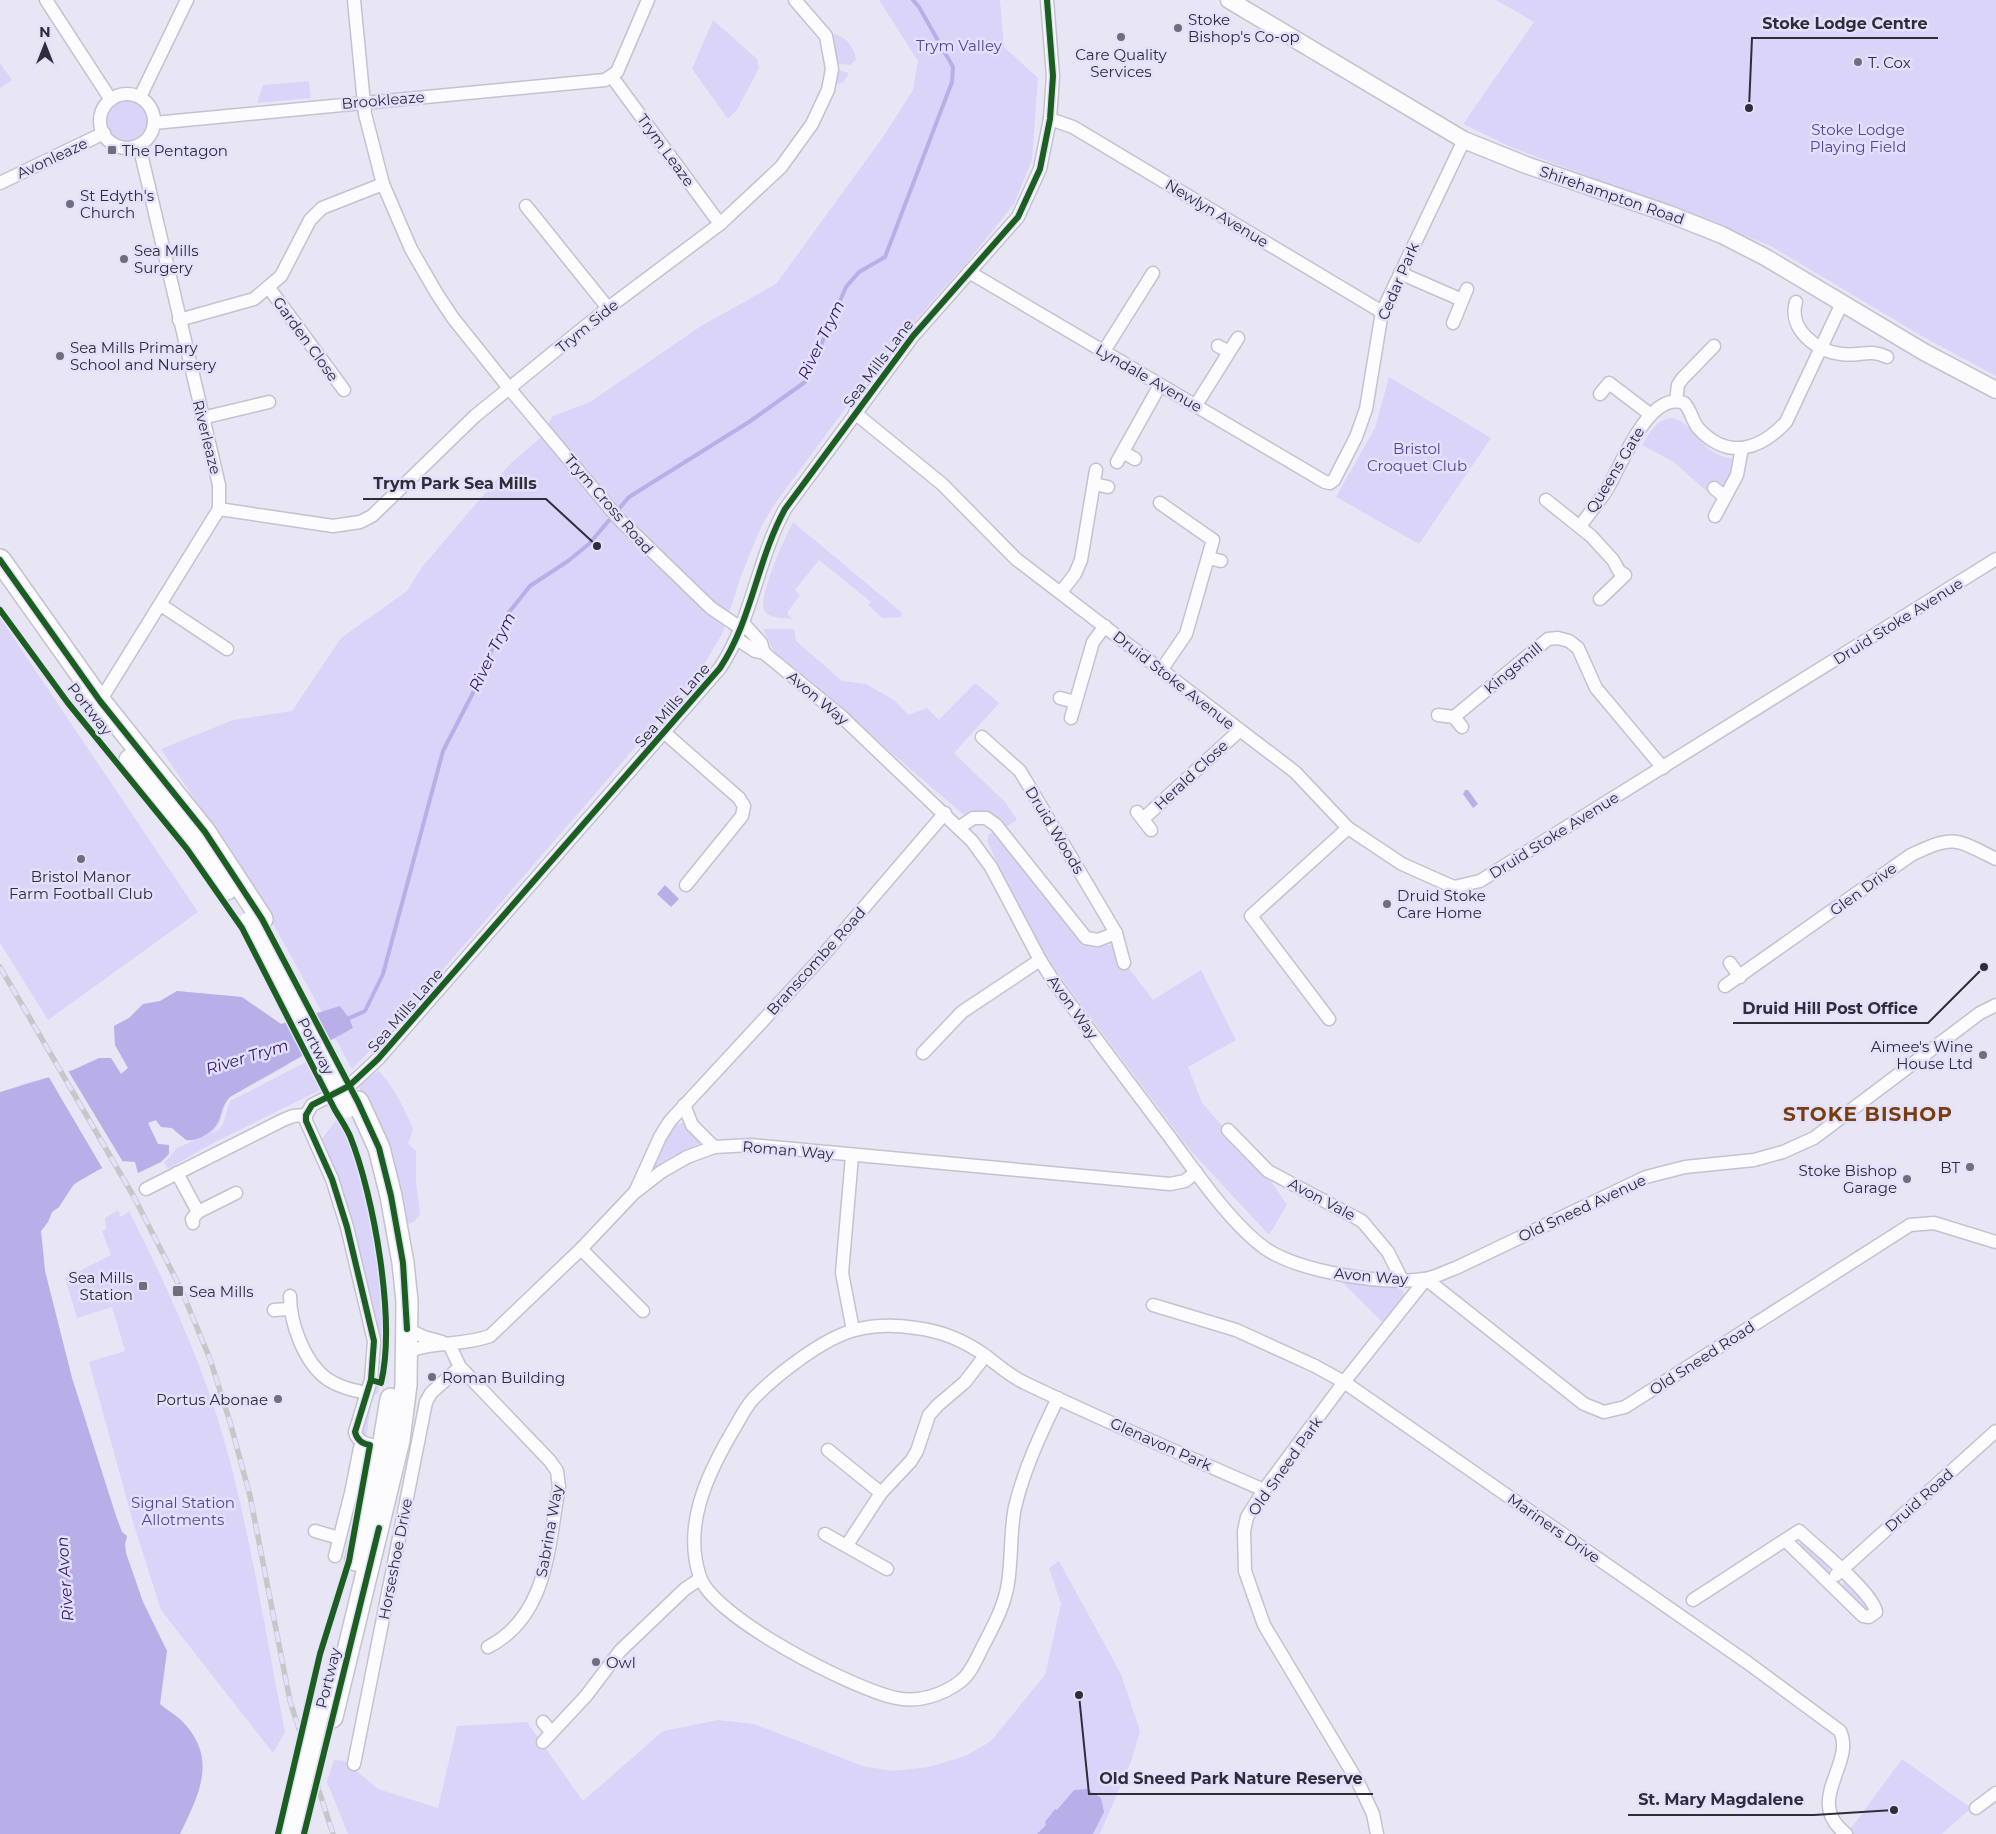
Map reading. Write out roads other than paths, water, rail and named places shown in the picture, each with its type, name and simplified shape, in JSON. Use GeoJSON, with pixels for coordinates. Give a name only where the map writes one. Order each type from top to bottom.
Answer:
{"type":"FeatureCollection","features":[{"type":"Feature","properties":{"kind":"highway","name":"Portway"},"geometry":{"type":"LineString","coordinates":[[0,560],[100,701],[205,832],[378,1148],[391,1196],[404,1263],[407,1329],[407,1352],[399,1440],[325,1715],[289,1834]]}},
{"type":"Feature","properties":{"kind":"highway","name":"Portway"},"geometry":{"type":"LineString","coordinates":[[0,584],[82,703],[255,921]]}},
{"type":"Feature","properties":{"kind":"highway","name":"Portway"},"geometry":{"type":"LineString","coordinates":[[304,1834],[325,1715],[383,1447],[393,1385],[395,1340],[389,1262],[379,1200],[353,1105]]}},
{"type":"Feature","properties":{"kind":"main road","name":"Shirehampton Road"},"geometry":{"type":"LineString","coordinates":[[1237,2],[1464,140],[1526,165],[1669,214],[1722,235],[1765,257],[1924,352],[1996,390]]}},
{"type":"Feature","properties":{"kind":"street"},"geometry":{"type":"LineString","coordinates":[[46,0],[111,100]]}},
{"type":"Feature","properties":{"kind":"street"},"geometry":{"type":"LineString","coordinates":[[140,97],[187,0]]}},
{"type":"Feature","properties":{"kind":"street","name":"Trym Cross Road"},"geometry":{"type":"LineString","coordinates":[[354,0],[364,102],[383,184],[411,249],[437,294],[453,318],[509,388],[618,518],[711,608],[740,631]]}},
{"type":"Feature","properties":{"kind":"street"},"geometry":{"type":"LineString","coordinates":[[612,77],[618,72],[648,0]]}},
{"type":"Feature","properties":{"kind":"street","name":"Trym Side"},"geometry":{"type":"LineString","coordinates":[[219,509],[333,526],[360,522],[381,509],[475,416],[608,308],[720,224],[782,167],[812,124],[828,90],[832,61],[826,36],[795,0]]}},
{"type":"Feature","properties":{"kind":"street","name":"Sea Mills Lane"},"geometry":{"type":"LineString","coordinates":[[306,1116],[312,1105],[350,1086],[378,1059],[666,734],[720,668],[740,631],[756,577],[774,529],[798,491],[913,336],[1018,217],[1040,169],[1050,119],[1053,76],[1047,0]]}},
{"type":"Feature","properties":{"kind":"street","name":"Brookleaze"},"geometry":{"type":"LineString","coordinates":[[154,123],[596,81],[612,77]]}},
{"type":"Feature","properties":{"kind":"street","name":"Trym Leaze"},"geometry":{"type":"LineString","coordinates":[[612,77],[720,224]]}},
{"type":"Feature","properties":{"kind":"street"},"geometry":{"type":"LineString","coordinates":[[125,94],[140,97],[151,108],[154,123],[152,132],[139,145],[123,147],[108,140],[101,126],[102,112],[111,100],[125,94]]}},
{"type":"Feature","properties":{"kind":"street","name":"Newlyn Avenue"},"geometry":{"type":"LineString","coordinates":[[1050,119],[1073,127],[1382,312]]}},
{"type":"Feature","properties":{"kind":"street","name":"Avonleaze"},"geometry":{"type":"LineString","coordinates":[[0,183],[104,133]]}},
{"type":"Feature","properties":{"kind":"street","name":"Cedar Park"},"geometry":{"type":"LineString","coordinates":[[1330,483],[1334,480],[1356,437],[1366,408],[1382,312],[1464,140]]}},
{"type":"Feature","properties":{"kind":"street","name":"Riverleaze"},"geometry":{"type":"LineString","coordinates":[[139,145],[219,486],[219,509]]}},
{"type":"Feature","properties":{"kind":"street"},"geometry":{"type":"LineString","coordinates":[[179,320],[254,299],[281,276],[310,220],[322,208],[383,184]]}},
{"type":"Feature","properties":{"kind":"street"},"geometry":{"type":"LineString","coordinates":[[526,206],[608,308]]}},
{"type":"Feature","properties":{"kind":"street","name":"Lyndale Avenue"},"geometry":{"type":"LineString","coordinates":[[969,272],[1325,482],[1330,483]]}},
{"type":"Feature","properties":{"kind":"street"},"geometry":{"type":"LineString","coordinates":[[1104,351],[1138,283],[1153,273]]}},
{"type":"Feature","properties":{"kind":"street"},"geometry":{"type":"LineString","coordinates":[[1400,273],[1465,295],[1453,323]]}},
{"type":"Feature","properties":{"kind":"street","name":"Garden Close"},"geometry":{"type":"LineString","coordinates":[[269,288],[344,390]]}},
{"type":"Feature","properties":{"kind":"street"},"geometry":{"type":"LineString","coordinates":[[1796,302],[1794,320],[1800,332],[1810,341],[1839,354],[1852,355],[1876,351],[1887,357]]}},
{"type":"Feature","properties":{"kind":"street"},"geometry":{"type":"LineString","coordinates":[[1714,346],[1682,379],[1678,386],[1676,401],[1686,405],[1699,429],[1718,445],[1742,448],[1758,444],[1772,437],[1786,422],[1842,304]]}},
{"type":"Feature","properties":{"kind":"street"},"geometry":{"type":"LineString","coordinates":[[1196,405],[1224,349],[1238,338]]}},
{"type":"Feature","properties":{"kind":"street","name":"Queens Gate"},"geometry":{"type":"LineString","coordinates":[[1600,394],[1609,383],[1651,415]]}},
{"type":"Feature","properties":{"kind":"street"},"geometry":{"type":"LineString","coordinates":[[1135,459],[1120,457],[1160,385]]}},
{"type":"Feature","properties":{"kind":"street","name":"Queens Gate"},"geometry":{"type":"LineString","coordinates":[[1580,526],[1608,488],[1636,434],[1651,415],[1666,404],[1676,401]]}},
{"type":"Feature","properties":{"kind":"street"},"geometry":{"type":"LineString","coordinates":[[202,418],[269,402]]}},
{"type":"Feature","properties":{"kind":"street","name":"Druid Stoke Avenue"},"geometry":{"type":"LineString","coordinates":[[855,413],[942,484],[1016,559],[1295,772],[1348,828],[1402,864],[1454,886],[1466,885],[1480,880],[1663,768],[1996,559]]}},
{"type":"Feature","properties":{"kind":"street"},"geometry":{"type":"LineString","coordinates":[[1715,516],[1737,475],[1742,448]]}},
{"type":"Feature","properties":{"kind":"street"},"geometry":{"type":"LineString","coordinates":[[1061,592],[1075,574],[1081,560],[1096,470]]}},
{"type":"Feature","properties":{"kind":"street"},"geometry":{"type":"LineString","coordinates":[[1094,484],[1108,487]]}},
{"type":"Feature","properties":{"kind":"street"},"geometry":{"type":"LineString","coordinates":[[1714,488],[1725,497]]}},
{"type":"Feature","properties":{"kind":"street","name":"Queens Gate"},"geometry":{"type":"LineString","coordinates":[[1546,500],[1580,526],[1614,560],[1619,571],[1625,575],[1600,599]]}},
{"type":"Feature","properties":{"kind":"street"},"geometry":{"type":"LineString","coordinates":[[1160,503],[1213,540],[1186,634],[1162,669]]}},
{"type":"Feature","properties":{"kind":"street"},"geometry":{"type":"LineString","coordinates":[[100,701],[219,509]]}},
{"type":"Feature","properties":{"kind":"street"},"geometry":{"type":"LineString","coordinates":[[1208,558],[1221,562]]}},
{"type":"Feature","properties":{"kind":"street"},"geometry":{"type":"LineString","coordinates":[[161,605],[227,649]]}},
{"type":"Feature","properties":{"kind":"street"},"geometry":{"type":"LineString","coordinates":[[1071,718],[1093,642],[1104,626]]}},
{"type":"Feature","properties":{"kind":"street","name":"Avon Way"},"geometry":{"type":"LineString","coordinates":[[740,631],[755,651],[764,653],[841,716],[960,827],[980,850],[991,867],[1040,960],[1196,1172],[1240,1225],[1256,1241],[1277,1255],[1303,1266],[1327,1272],[1402,1280],[1426,1279]]}},
{"type":"Feature","properties":{"kind":"street","name":"Kingsmill"},"geometry":{"type":"LineString","coordinates":[[1438,715],[1458,722],[1548,639],[1558,638],[1569,641],[1578,648],[1596,688],[1663,768]]}},
{"type":"Feature","properties":{"kind":"street"},"geometry":{"type":"LineString","coordinates":[[1060,698],[1075,702]]}},
{"type":"Feature","properties":{"kind":"street","name":"Herald Close"},"geometry":{"type":"LineString","coordinates":[[1151,830],[1140,815],[1240,730]]}},
{"type":"Feature","properties":{"kind":"street"},"geometry":{"type":"LineString","coordinates":[[666,734],[739,798],[744,806],[742,816],[694,882]]}},
{"type":"Feature","properties":{"kind":"street","name":"Druid Woods"},"geometry":{"type":"LineString","coordinates":[[982,737],[1020,771],[1116,934],[1124,963]]}},
{"type":"Feature","properties":{"kind":"street","name":"Branscombe Road"},"geometry":{"type":"LineString","coordinates":[[634,1193],[660,1137],[684,1105],[820,960],[945,813]]}},
{"type":"Feature","properties":{"kind":"street"},"geometry":{"type":"LineString","coordinates":[[960,827],[973,818],[986,818],[996,826],[1086,938],[1098,940],[1116,934]]}},
{"type":"Feature","properties":{"kind":"street"},"geometry":{"type":"LineString","coordinates":[[1329,1019],[1251,916],[1348,828]]}},
{"type":"Feature","properties":{"kind":"street","name":"Glen Drive"},"geometry":{"type":"LineString","coordinates":[[1725,986],[1910,854],[1940,842],[1960,841],[1996,859]]}},
{"type":"Feature","properties":{"kind":"street"},"geometry":{"type":"LineString","coordinates":[[923,1053],[962,1012],[1040,960]]}},
{"type":"Feature","properties":{"kind":"street"},"geometry":{"type":"LineString","coordinates":[[1730,963],[1740,977]]}},
{"type":"Feature","properties":{"kind":"street","name":"Old Sneed Avenue"},"geometry":{"type":"LineString","coordinates":[[1426,1279],[1456,1268],[1646,1177],[1685,1167],[1754,1160],[1783,1152],[1814,1138],[1980,1013],[1996,1005]]}},
{"type":"Feature","properties":{"kind":"street"},"geometry":{"type":"LineString","coordinates":[[684,1105],[692,1125],[714,1148]]}},
{"type":"Feature","properties":{"kind":"street"},"geometry":{"type":"LineString","coordinates":[[146,1189],[283,1120],[306,1116],[306,1121],[334,1187],[374,1341],[371,1380],[355,1432],[372,1491]]}},
{"type":"Feature","properties":{"kind":"street","name":"Avon Vale"},"geometry":{"type":"LineString","coordinates":[[1228,1130],[1268,1171],[1362,1220],[1388,1252],[1402,1280]]}},
{"type":"Feature","properties":{"kind":"street","name":"Roman Way"},"geometry":{"type":"LineString","coordinates":[[407,1352],[417,1348],[477,1341],[500,1329],[581,1249],[634,1193],[667,1168],[687,1157],[714,1148],[750,1145],[852,1156],[1170,1184],[1185,1181],[1196,1172]]}},
{"type":"Feature","properties":{"kind":"street"},"geometry":{"type":"LineString","coordinates":[[852,1156],[842,1273],[852,1330]]}},
{"type":"Feature","properties":{"kind":"street"},"geometry":{"type":"LineString","coordinates":[[177,1173],[195,1218],[236,1193]]}},
{"type":"Feature","properties":{"kind":"street","name":"Old Sneed Road"},"geometry":{"type":"LineString","coordinates":[[1426,1279],[1584,1404],[1593,1409],[1613,1411],[1625,1407],[1910,1225],[1934,1224],[1996,1242]]}},
{"type":"Feature","properties":{"kind":"street"},"geometry":{"type":"LineString","coordinates":[[581,1249],[642,1312]]}},
{"type":"Feature","properties":{"kind":"street","name":"Old Sneed Park"},"geometry":{"type":"LineString","coordinates":[[1377,1834],[1373,1814],[1358,1782],[1264,1626],[1245,1571],[1244,1532],[1248,1517],[1264,1490],[1344,1382],[1426,1279]]}},
{"type":"Feature","properties":{"kind":"street"},"geometry":{"type":"LineString","coordinates":[[290,1296],[290,1309],[302,1344],[318,1371],[335,1384],[366,1393]]}},
{"type":"Feature","properties":{"kind":"street","name":"Mariners Drive"},"geometry":{"type":"LineString","coordinates":[[1153,1305],[1236,1330],[1315,1366],[1344,1382],[1748,1663],[1840,1731],[1844,1740],[1844,1749],[1831,1784],[1829,1803],[1835,1824],[1846,1834]]}},
{"type":"Feature","properties":{"kind":"street"},"geometry":{"type":"LineString","coordinates":[[274,1310],[290,1309]]}},
{"type":"Feature","properties":{"kind":"street","name":"Glenavon Park"},"geometry":{"type":"LineString","coordinates":[[1058,1398],[1036,1444],[1015,1509],[1008,1587],[993,1627],[964,1679],[943,1692],[918,1699],[898,1699],[866,1688],[801,1658],[762,1633],[709,1593],[700,1579],[694,1548],[695,1518],[703,1492],[721,1451],[751,1401],[802,1358],[836,1337],[852,1330],[875,1327],[920,1328],[952,1336],[985,1356],[1007,1374],[1264,1490]]}},
{"type":"Feature","properties":{"kind":"street","name":"Roman Way"},"geometry":{"type":"LineString","coordinates":[[407,1329],[424,1337],[449,1344]]}},
{"type":"Feature","properties":{"kind":"street","name":"Sabrina Way"},"geometry":{"type":"LineString","coordinates":[[449,1344],[460,1366],[550,1460],[559,1478],[559,1487],[539,1589],[522,1621],[488,1647]]}},
{"type":"Feature","properties":{"kind":"street"},"geometry":{"type":"LineString","coordinates":[[847,1545],[882,1492],[911,1461],[934,1410],[965,1382],[985,1356]]}},
{"type":"Feature","properties":{"kind":"street","name":"Horseshoe Drive"},"geometry":{"type":"LineString","coordinates":[[354,1764],[426,1402],[431,1394],[460,1366]]}},
{"type":"Feature","properties":{"kind":"street","name":"Druid Road"},"geometry":{"type":"LineString","coordinates":[[1829,1582],[1996,1431]]}},
{"type":"Feature","properties":{"kind":"street"},"geometry":{"type":"LineString","coordinates":[[358,1443],[383,1447]]}},
{"type":"Feature","properties":{"kind":"street"},"geometry":{"type":"LineString","coordinates":[[335,1556],[358,1443]]}},
{"type":"Feature","properties":{"kind":"street"},"geometry":{"type":"LineString","coordinates":[[828,1450],[882,1492]]}},
{"type":"Feature","properties":{"kind":"street"},"geometry":{"type":"LineString","coordinates":[[316,1531],[339,1538]]}},
{"type":"Feature","properties":{"kind":"street"},"geometry":{"type":"LineString","coordinates":[[1693,1600],[1785,1540],[1799,1531],[1842,1569],[1873,1602],[1876,1612],[1869,1617],[1863,1616],[1785,1540]]}},
{"type":"Feature","properties":{"kind":"street"},"geometry":{"type":"LineString","coordinates":[[825,1534],[887,1569]]}},
{"type":"Feature","properties":{"kind":"street"},"geometry":{"type":"LineString","coordinates":[[542,1722],[547,1737],[586,1696],[620,1651],[685,1589],[700,1579]]}},
{"type":"Feature","properties":{"kind":"street"},"geometry":{"type":"LineString","coordinates":[[1976,1808],[1996,1793]]}},
{"type":"Feature","properties":{"kind":"water"},"geometry":{"type":"Polygon","coordinates":[[[1465,790],[1468,790],[1478,804],[1473,808],[1463,794],[1465,790]]]}},
{"type":"Feature","properties":{"kind":"water"},"geometry":{"type":"Polygon","coordinates":[[[665,885],[679,899],[671,907],[657,894],[665,885]]]}},
{"type":"Feature","properties":{"kind":"water","name":"River Avon"},"geometry":{"type":"Polygon","coordinates":[[[177,991],[242,997],[281,1024],[340,1006],[349,1018],[353,1028],[230,1097],[223,1107],[216,1126],[200,1138],[186,1140],[172,1128],[161,1127],[156,1120],[148,1123],[158,1144],[169,1145],[169,1154],[161,1162],[138,1173],[135,1162],[125,1161],[100,1169],[74,1184],[59,1207],[52,1212],[48,1222],[41,1231],[45,1271],[72,1378],[116,1516],[122,1532],[127,1536],[125,1544],[126,1553],[143,1602],[167,1651],[160,1704],[181,1720],[193,1734],[200,1748],[202,1776],[194,1805],[180,1834],[0,1834],[0,1092],[73,1070],[99,1058],[111,1058],[121,1074],[128,1068],[115,1045],[114,1026],[129,1018],[143,1004],[160,1001],[177,991]]]}},
{"type":"Feature","properties":{"kind":"water"},"geometry":{"type":"Polygon","coordinates":[[[1087,1789],[1101,1798],[1104,1812],[1093,1834],[1037,1834],[1046,1825],[1045,1822],[1055,1809],[1057,1810],[1074,1790],[1087,1789]]]}},
{"type":"Feature","properties":{"kind":"waterway","name":"River Trym"},"geometry":{"type":"LineString","coordinates":[[345,1020],[365,1011],[383,974],[443,751],[478,683],[506,616],[530,586],[568,561],[589,544],[629,497],[749,422],[805,382],[846,287],[859,272],[885,257],[952,82],[953,67],[919,7],[913,0]]}},
{"type":"Feature","properties":{"kind":"railway"},"geometry":{"type":"LineString","coordinates":[[0,967],[134,1197],[181,1289],[210,1359],[230,1422],[250,1496],[290,1701],[333,1834]]}},
{"type":"Feature","properties":{"kind":"place","name":"Stoke Bishop's Co-op"},"geometry":{"type":"Point","coordinates":[1178,28]}},
{"type":"Feature","properties":{"kind":"place","name":"Care Quality Services"},"geometry":{"type":"Point","coordinates":[1121,37]}},
{"type":"Feature","properties":{"kind":"place","name":"T. Cox"},"geometry":{"type":"Point","coordinates":[1858,62]}},
{"type":"Feature","properties":{"kind":"place","name":"Stoke Lodge Centre"},"geometry":{"type":"Point","coordinates":[1749,108]}},
{"type":"Feature","properties":{"kind":"place","name":"The Pentagon"},"geometry":{"type":"Point","coordinates":[112,150]}},
{"type":"Feature","properties":{"kind":"place","name":"St Edyth's Church"},"geometry":{"type":"Point","coordinates":[70,204]}},
{"type":"Feature","properties":{"kind":"place","name":"Sea Mills Surgery"},"geometry":{"type":"Point","coordinates":[124,259]}},
{"type":"Feature","properties":{"kind":"place","name":"Sea Mills Primary School and Nursery"},"geometry":{"type":"Point","coordinates":[60,356]}},
{"type":"Feature","properties":{"kind":"place","name":"Trym Park Sea Mills"},"geometry":{"type":"Point","coordinates":[597,546]}},
{"type":"Feature","properties":{"kind":"place","name":"Bristol Manor Farm Football Club"},"geometry":{"type":"Point","coordinates":[81,859]}},
{"type":"Feature","properties":{"kind":"place","name":"Druid Stoke Care Home"},"geometry":{"type":"Point","coordinates":[1387,904]}},
{"type":"Feature","properties":{"kind":"place","name":"Druid Hill Post Office"},"geometry":{"type":"Point","coordinates":[1984,967]}},
{"type":"Feature","properties":{"kind":"place","name":"Aimee's Wine House Ltd"},"geometry":{"type":"Point","coordinates":[1983,1055]}},
{"type":"Feature","properties":{"kind":"place","name":"BT"},"geometry":{"type":"Point","coordinates":[1970,1167]}},
{"type":"Feature","properties":{"kind":"place","name":"Stoke Bishop Garage"},"geometry":{"type":"Point","coordinates":[1907,1179]}},
{"type":"Feature","properties":{"kind":"place","name":"Sea Mills Station"},"geometry":{"type":"Point","coordinates":[143,1286]}},
{"type":"Feature","properties":{"kind":"place","name":"Sea Mills"},"geometry":{"type":"Point","coordinates":[178,1291]}},
{"type":"Feature","properties":{"kind":"place","name":"Roman Building"},"geometry":{"type":"Point","coordinates":[432,1377]}},
{"type":"Feature","properties":{"kind":"place","name":"Portus Abonae"},"geometry":{"type":"Point","coordinates":[278,1399]}},
{"type":"Feature","properties":{"kind":"place","name":"Owl"},"geometry":{"type":"Point","coordinates":[596,1662]}},
{"type":"Feature","properties":{"kind":"place","name":"Old Sneed Park Nature Reserve"},"geometry":{"type":"Point","coordinates":[1079,1695]}},
{"type":"Feature","properties":{"kind":"place","name":"St. Mary Magdalene"},"geometry":{"type":"Point","coordinates":[1894,1810]}},
{"type":"Feature","properties":{"kind":"district","name":"STOKE BISHOP"},"geometry":{"type":"Point","coordinates":[1868,1114]}},
{"type":"Feature","properties":{"kind":"park label","name":"Trym Valley"},"geometry":{"type":"Point","coordinates":[959,45]}},
{"type":"Feature","properties":{"kind":"park label","name":"Stoke Lodge Playing Field"},"geometry":{"type":"Point","coordinates":[1858,138]}},
{"type":"Feature","properties":{"kind":"park label","name":"Bristol Croquet Club"},"geometry":{"type":"Point","coordinates":[1417,456]}},
{"type":"Feature","properties":{"kind":"park label","name":"Signal Station Allotments"},"geometry":{"type":"Point","coordinates":[183,1510]}}]}
